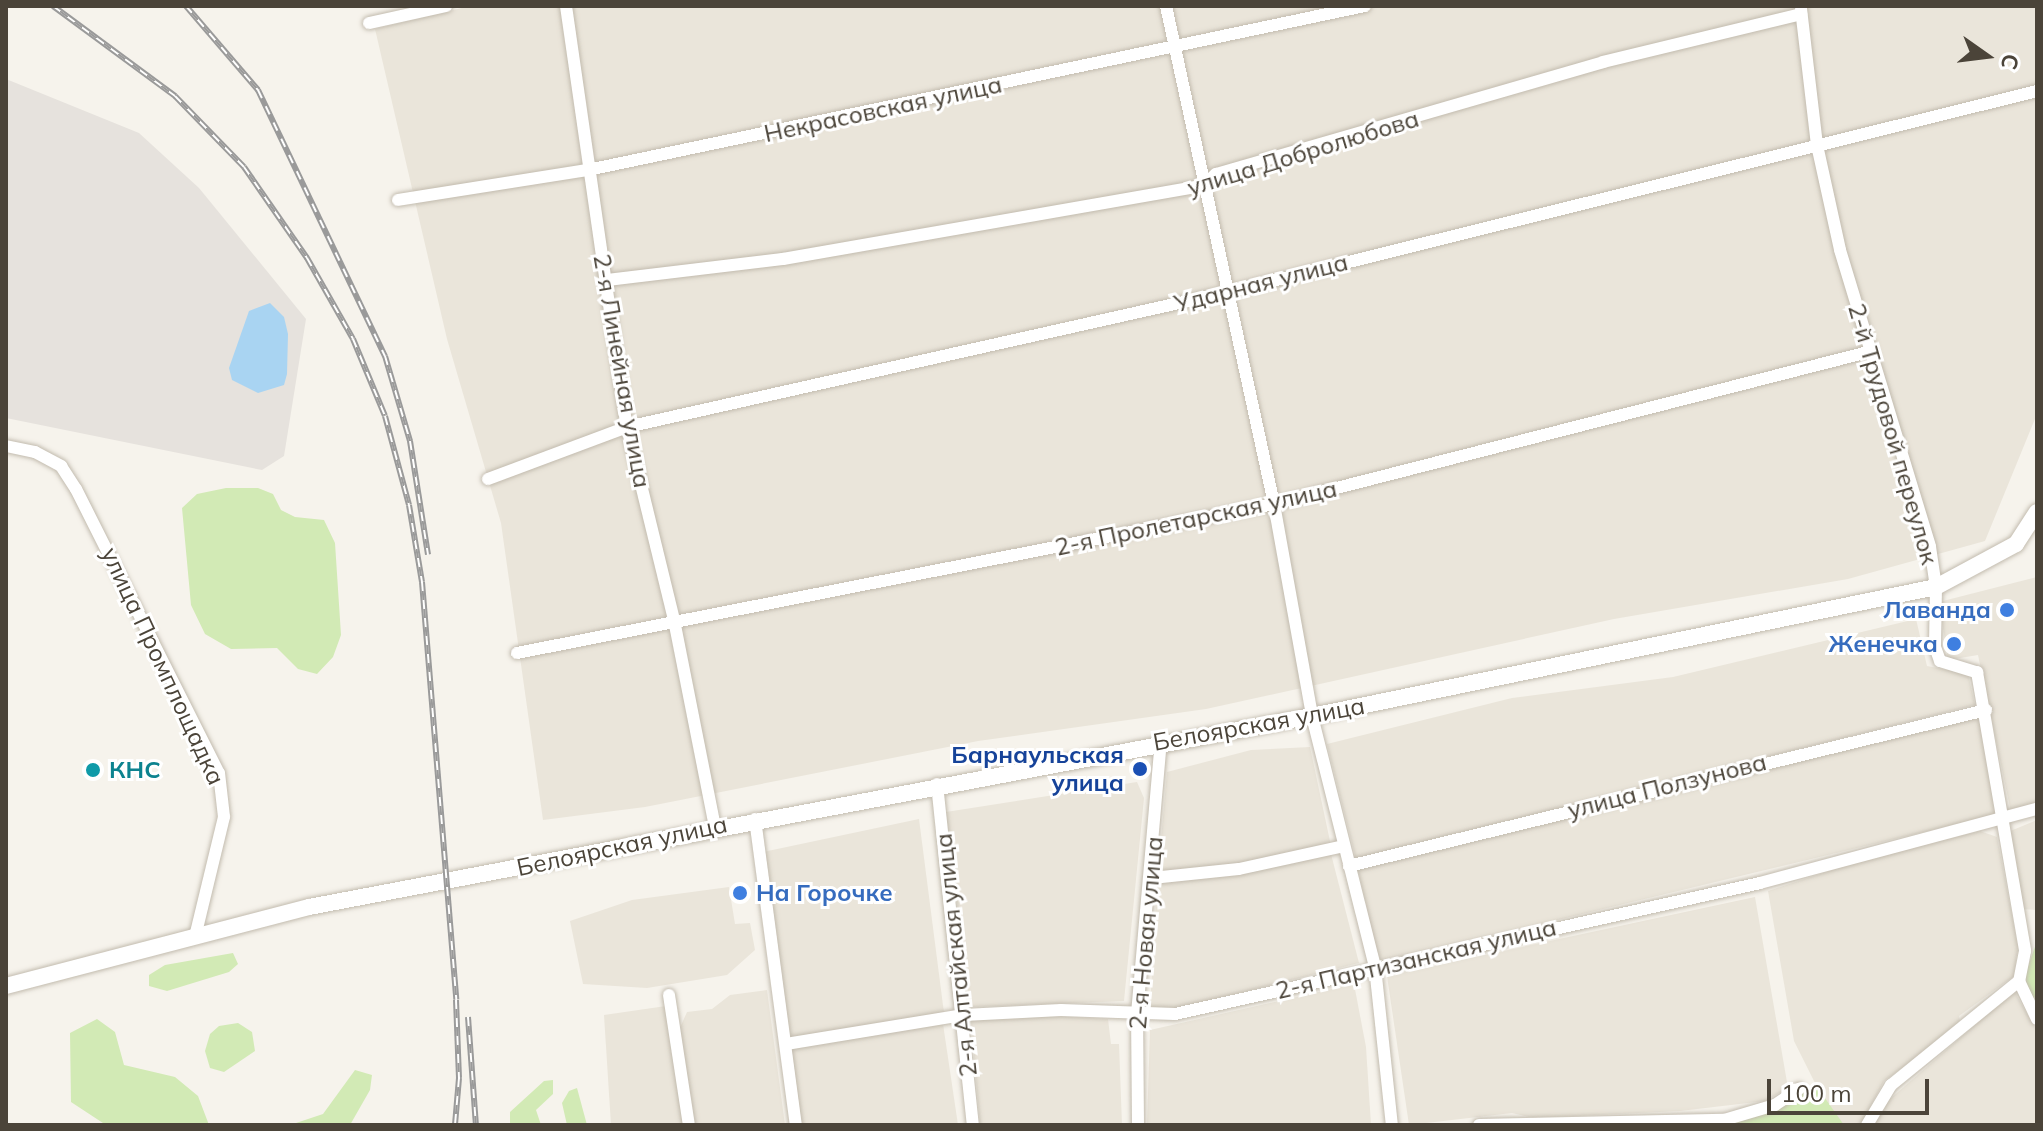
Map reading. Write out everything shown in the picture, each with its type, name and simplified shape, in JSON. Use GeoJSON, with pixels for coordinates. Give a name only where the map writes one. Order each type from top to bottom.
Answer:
{"type":"FeatureCollection","features":[{"type":"Feature","properties":{"kind":"street"},"geometry":{"type":"LineString","coordinates":[[369,23],[446,6]]}},
{"type":"Feature","properties":{"kind":"street","name":"2-я Линейная улица"},"geometry":{"type":"LineString","coordinates":[[566,6],[627,427],[674,620],[715,827]]}},
{"type":"Feature","properties":{"kind":"street"},"geometry":{"type":"LineString","coordinates":[[1166,6],[1274,504],[1312,716],[1375,967],[1392,1125]]}},
{"type":"Feature","properties":{"kind":"street","name":"Некрасовская улица"},"geometry":{"type":"LineString","coordinates":[[398,200],[588,170],[1365,6]]}},
{"type":"Feature","properties":{"kind":"street","name":"2-й Трудовой переулок"},"geometry":{"type":"LineString","coordinates":[[1801,10],[1817,145],[1868,352],[1930,547],[1936,587],[1932,630],[1940,661],[1977,672],[1986,710],[2025,951],[2019,981]]}},
{"type":"Feature","properties":{"kind":"street","name":"улица Добролюбова"},"geometry":{"type":"LineString","coordinates":[[607,280],[783,259],[1203,186],[1216,174],[1603,62],[1801,10]]}},
{"type":"Feature","properties":{"kind":"street","name":"Ударная улица"},"geometry":{"type":"LineString","coordinates":[[488,479],[627,427],[1228,292],[2037,91]]}},
{"type":"Feature","properties":{"kind":"street","name":"2-я Пролетарская улица"},"geometry":{"type":"LineString","coordinates":[[517,653],[1274,504],[1868,352]]}},
{"type":"Feature","properties":{"kind":"street","name":"улица Промплощадка"},"geometry":{"type":"LineString","coordinates":[[6,446],[35,452],[61,466],[76,489],[219,773],[224,817],[196,933]]}},
{"type":"Feature","properties":{"kind":"street","name":"Белоярская улица"},"geometry":{"type":"LineString","coordinates":[[196,933],[755,819],[1161,741],[1312,716],[1936,587],[2016,544],[2037,512]]}},
{"type":"Feature","properties":{"kind":"street","name":"улица Ползунова"},"geometry":{"type":"LineString","coordinates":[[1349,866],[1986,710]]}},
{"type":"Feature","properties":{"kind":"street","name":"2-я Новая улица"},"geometry":{"type":"LineString","coordinates":[[1138,1125],[1137,1014],[1152,878],[1161,741]]}},
{"type":"Feature","properties":{"kind":"street","name":"2-я Алтайская улица"},"geometry":{"type":"LineString","coordinates":[[937,784],[964,1015],[973,1125]]}},
{"type":"Feature","properties":{"kind":"street","name":"2-я Партизанская улица"},"geometry":{"type":"LineString","coordinates":[[786,1044],[964,1015],[1061,1010],[1175,1014],[1760,883],[2037,809]]}},
{"type":"Feature","properties":{"kind":"street"},"geometry":{"type":"LineString","coordinates":[[755,819],[796,1125]]}},
{"type":"Feature","properties":{"kind":"street"},"geometry":{"type":"LineString","coordinates":[[1152,878],[1239,869],[1344,846]]}},
{"type":"Feature","properties":{"kind":"street"},"geometry":{"type":"LineString","coordinates":[[6,986],[196,933]]}},
{"type":"Feature","properties":{"kind":"street"},"geometry":{"type":"LineString","coordinates":[[1867,1125],[1891,1085],[2019,981],[2037,1019]]}},
{"type":"Feature","properties":{"kind":"street"},"geometry":{"type":"LineString","coordinates":[[669,995],[689,1125]]}},
{"type":"Feature","properties":{"kind":"street"},"geometry":{"type":"LineString","coordinates":[[1479,1125],[1724,1120],[1775,1105],[1799,1089]]}},
{"type":"Feature","properties":{"kind":"shaded area"},"geometry":{"type":"Polygon","coordinates":[[[470,6],[2037,6],[2037,414],[1985,541],[1848,579],[1614,619],[1206,709],[978,741],[645,807],[543,820],[501,523],[447,339],[375,29],[470,6]]]}},
{"type":"Feature","properties":{"kind":"shaded area"},"geometry":{"type":"Polygon","coordinates":[[[6,79],[139,133],[199,188],[306,319],[284,456],[262,470],[6,418],[6,79]]]}},
{"type":"Feature","properties":{"kind":"shaded area"},"geometry":{"type":"Polygon","coordinates":[[[2037,577],[2037,804],[2011,812],[1978,655],[1948,660],[1939,602],[2037,577]]]}},
{"type":"Feature","properties":{"kind":"shaded area"},"geometry":{"type":"Polygon","coordinates":[[[1916,619],[1927,666],[1968,674],[1975,705],[1356,859],[1327,744],[1512,698],[1673,677],[1916,619]]]}},
{"type":"Feature","properties":{"kind":"shaded area"},"geometry":{"type":"Polygon","coordinates":[[[1978,715],[1998,814],[1379,963],[1358,870],[1978,715]]]}},
{"type":"Feature","properties":{"kind":"shaded area"},"geometry":{"type":"Polygon","coordinates":[[[1310,747],[1331,846],[1193,873],[1158,874],[1167,772],[1251,750],[1310,747]]]}},
{"type":"Feature","properties":{"kind":"shaded area"},"geometry":{"type":"Polygon","coordinates":[[[1137,782],[1144,798],[1124,1001],[970,1007],[946,812],[1137,782]]]}},
{"type":"Feature","properties":{"kind":"shaded area"},"geometry":{"type":"Polygon","coordinates":[[[919,819],[944,1013],[791,1039],[763,852],[919,819]]]}},
{"type":"Feature","properties":{"kind":"shaded area"},"geometry":{"type":"Polygon","coordinates":[[[2037,820],[2037,910],[2021,909],[2008,832],[2037,820]]]}},
{"type":"Feature","properties":{"kind":"shaded area"},"geometry":{"type":"Polygon","coordinates":[[[1980,831],[1997,837],[2018,947],[2014,976],[1959,1016],[1961,1026],[1884,1081],[1861,1124],[1844,1125],[1826,1105],[1794,1041],[1768,891],[1863,860],[1980,831]]]}},
{"type":"Feature","properties":{"kind":"shaded area"},"geometry":{"type":"Polygon","coordinates":[[[1331,854],[1359,963],[1176,1009],[1150,1008],[1157,883],[1331,854]]]}},
{"type":"Feature","properties":{"kind":"shaded area"},"geometry":{"type":"Polygon","coordinates":[[[729,887],[735,924],[750,923],[755,950],[727,975],[647,988],[583,984],[570,921],[632,900],[729,887]]]}},
{"type":"Feature","properties":{"kind":"shaded area"},"geometry":{"type":"Polygon","coordinates":[[[1755,897],[1788,1088],[1765,1101],[1680,1111],[1533,1118],[1512,1113],[1409,1125],[1387,976],[1755,897]]]}},
{"type":"Feature","properties":{"kind":"shaded area"},"geometry":{"type":"Polygon","coordinates":[[[1354,984],[1366,1047],[1371,1125],[1147,1125],[1150,1030],[1354,984]]]}},
{"type":"Feature","properties":{"kind":"shaded area"},"geometry":{"type":"Polygon","coordinates":[[[767,990],[785,1125],[693,1125],[679,1030],[687,1012],[712,1009],[730,995],[767,990]]]}},
{"type":"Feature","properties":{"kind":"shaded area"},"geometry":{"type":"Polygon","coordinates":[[[2014,991],[2037,1031],[2037,1125],[1875,1125],[1882,1106],[2014,991]]]}},
{"type":"Feature","properties":{"kind":"shaded area"},"geometry":{"type":"Polygon","coordinates":[[[666,1006],[683,1125],[611,1125],[604,1015],[666,1006]]]}},
{"type":"Feature","properties":{"kind":"shaded area"},"geometry":{"type":"Polygon","coordinates":[[[1030,1015],[1108,1019],[1111,1044],[1119,1044],[1122,1125],[980,1125],[971,1020],[1030,1015]]]}},
{"type":"Feature","properties":{"kind":"shaded area"},"geometry":{"type":"Polygon","coordinates":[[[943,1024],[958,1125],[802,1125],[790,1047],[943,1024]]]}},
{"type":"Feature","properties":{"kind":"green space"},"geometry":{"type":"Polygon","coordinates":[[[226,488],[258,488],[273,494],[281,510],[295,517],[324,520],[335,543],[341,635],[333,657],[317,674],[298,669],[277,648],[231,649],[205,634],[191,605],[182,508],[197,494],[226,488]]]}},
{"type":"Feature","properties":{"kind":"green space"},"geometry":{"type":"Polygon","coordinates":[[[2037,941],[2037,993],[2033,1000],[2024,978],[2037,941]]]}},
{"type":"Feature","properties":{"kind":"green space"},"geometry":{"type":"Polygon","coordinates":[[[233,953],[238,964],[229,972],[167,991],[149,986],[149,975],[165,965],[233,953]]]}},
{"type":"Feature","properties":{"kind":"green space"},"geometry":{"type":"Polygon","coordinates":[[[97,1019],[115,1032],[124,1065],[175,1077],[198,1096],[209,1125],[106,1125],[71,1102],[70,1033],[97,1019]]]}},
{"type":"Feature","properties":{"kind":"green space"},"geometry":{"type":"Polygon","coordinates":[[[238,1023],[252,1032],[255,1051],[224,1072],[210,1068],[205,1051],[210,1034],[219,1026],[238,1023]]]}},
{"type":"Feature","properties":{"kind":"green space"},"geometry":{"type":"Polygon","coordinates":[[[355,1070],[372,1075],[370,1090],[350,1125],[290,1125],[323,1114],[355,1070]]]}},
{"type":"Feature","properties":{"kind":"green space"},"geometry":{"type":"Polygon","coordinates":[[[553,1080],[553,1094],[536,1110],[541,1125],[510,1125],[510,1112],[544,1081],[553,1080]]]}},
{"type":"Feature","properties":{"kind":"green space"},"geometry":{"type":"Polygon","coordinates":[[[1815,1084],[1844,1125],[1487,1125],[1724,1120],[1815,1084]]]}},
{"type":"Feature","properties":{"kind":"green space"},"geometry":{"type":"Polygon","coordinates":[[[577,1088],[587,1125],[567,1125],[562,1103],[569,1091],[577,1088]]]}},
{"type":"Feature","properties":{"kind":"water"},"geometry":{"type":"Polygon","coordinates":[[[270,303],[284,317],[288,334],[287,374],[284,385],[258,393],[232,380],[229,368],[249,311],[270,303]]]}},
{"type":"Feature","properties":{"kind":"railway"},"geometry":{"type":"LineString","coordinates":[[53,6],[175,96],[244,167],[307,258],[353,339],[385,416],[409,505],[422,582],[456,1000],[459,1078],[455,1125]]}},
{"type":"Feature","properties":{"kind":"railway"},"geometry":{"type":"LineString","coordinates":[[186,6],[258,90],[385,356],[410,441],[428,555]]}},
{"type":"Feature","properties":{"kind":"railway"},"geometry":{"type":"LineString","coordinates":[[468,1017],[476,1125]]}},
{"type":"Feature","properties":{"kind":"place","name":"Лаванда"},"geometry":{"type":"Point","coordinates":[2007,610]}},
{"type":"Feature","properties":{"kind":"place","name":"Женечка"},"geometry":{"type":"Point","coordinates":[1954,644]}},
{"type":"Feature","properties":{"kind":"place","name":"Барнаульская улица"},"geometry":{"type":"Point","coordinates":[1140,769]}},
{"type":"Feature","properties":{"kind":"place","name":"КНС"},"geometry":{"type":"Point","coordinates":[93,770]}},
{"type":"Feature","properties":{"kind":"place","name":"На Горочке"},"geometry":{"type":"Point","coordinates":[740,893]}}]}
